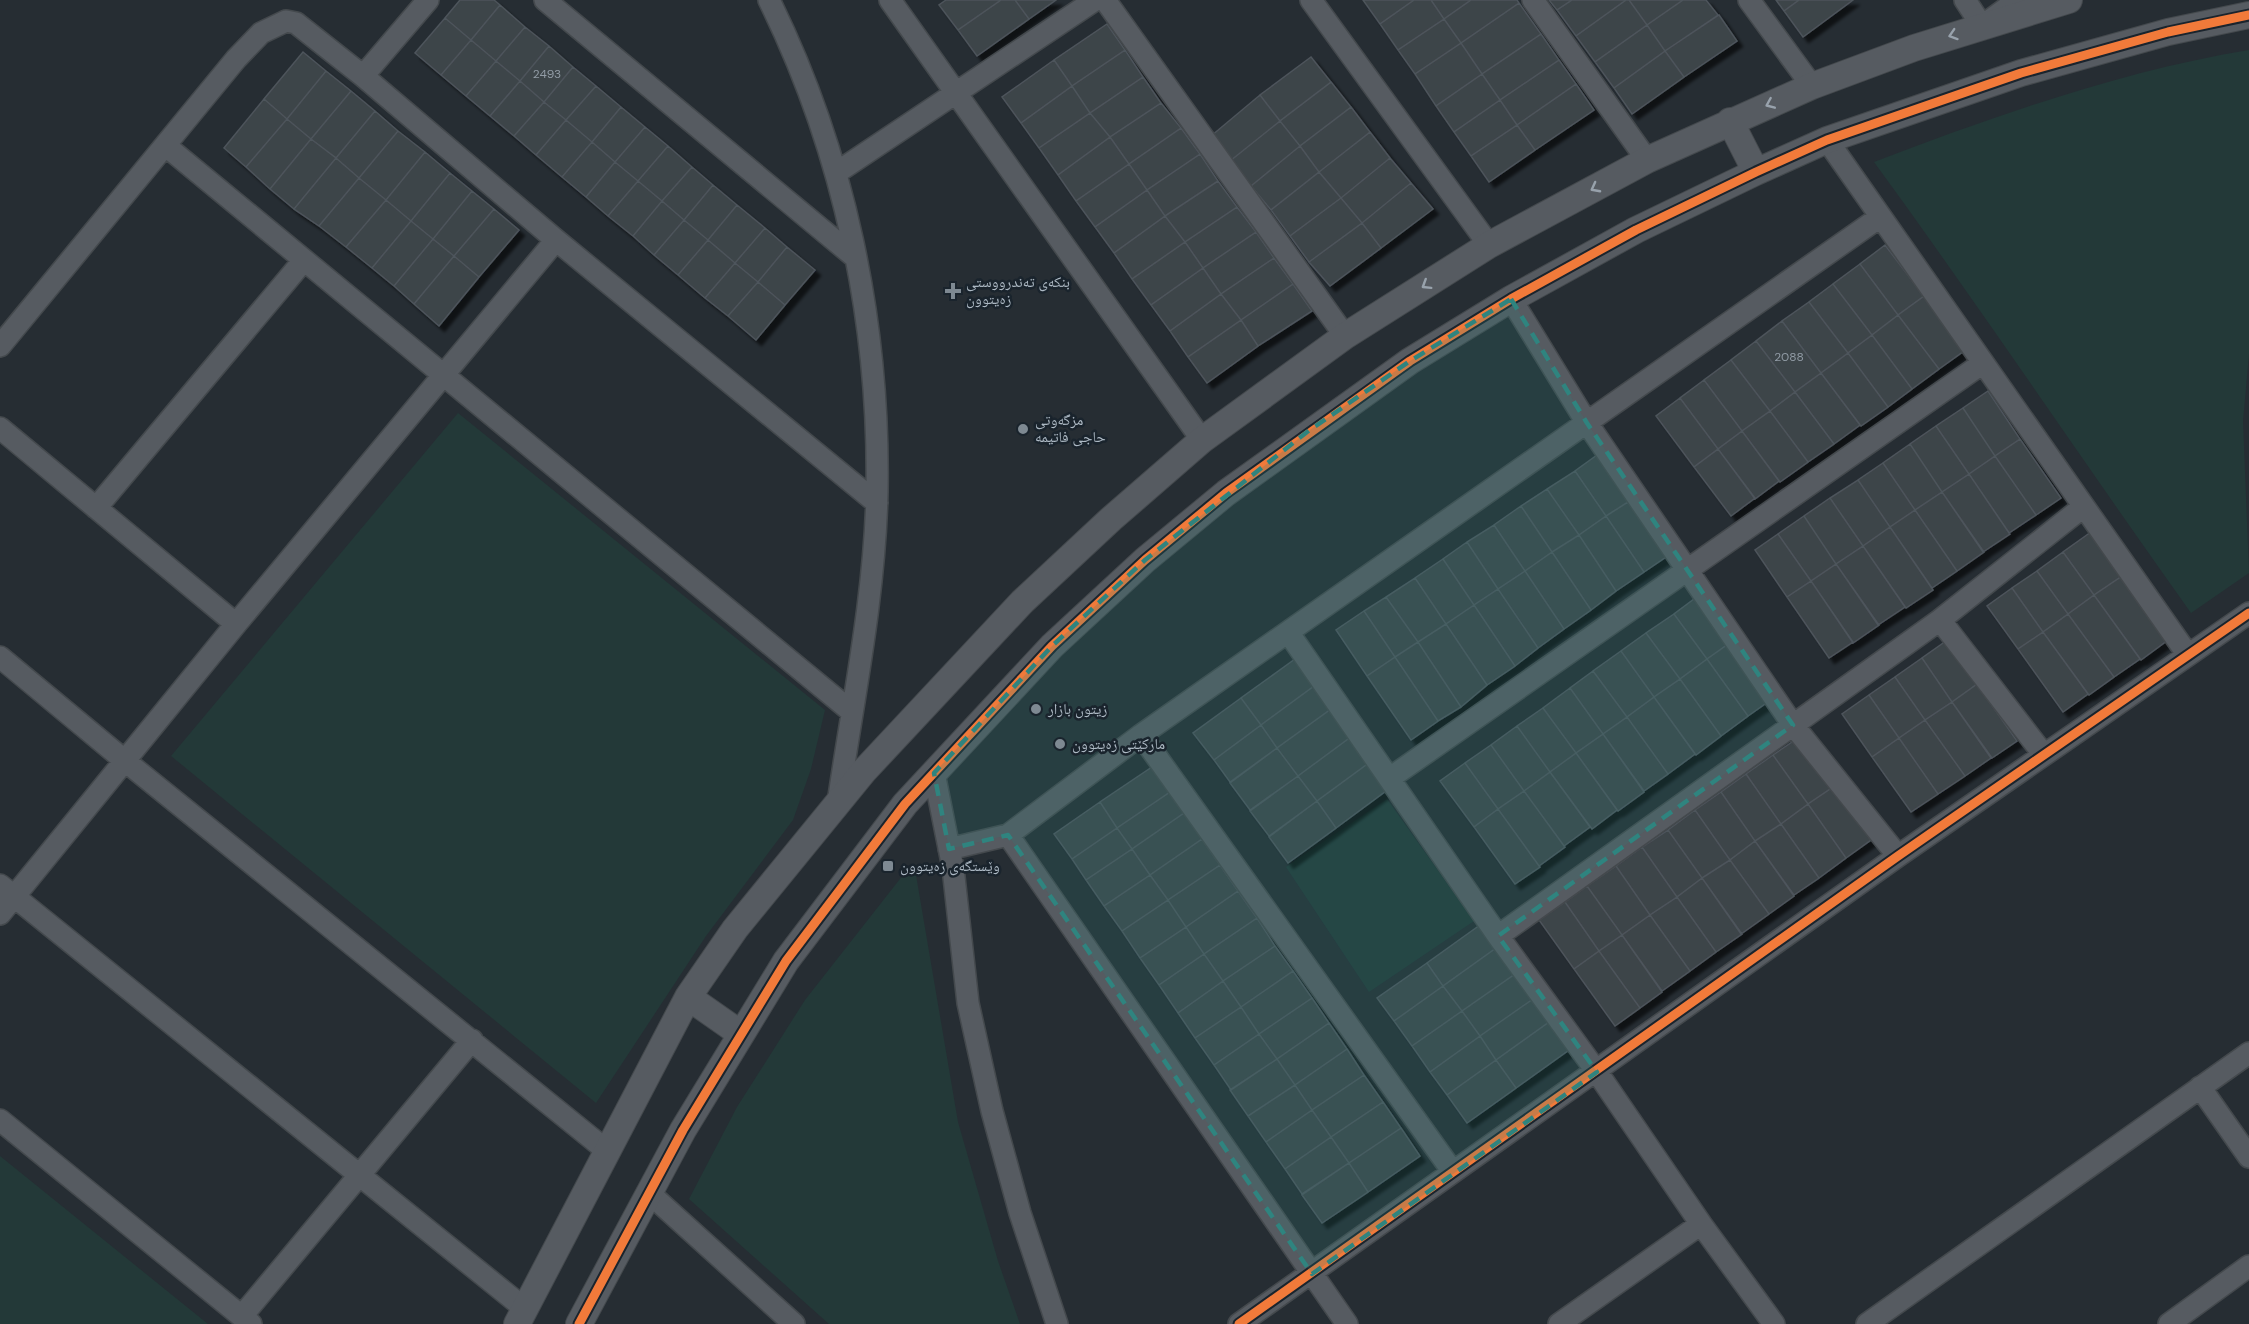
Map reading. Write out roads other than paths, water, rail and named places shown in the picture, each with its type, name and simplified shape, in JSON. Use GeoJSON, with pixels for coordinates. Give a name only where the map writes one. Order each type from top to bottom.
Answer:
{"type":"FeatureCollection","features":[{"type":"Feature","properties":{"kind":"street"},"geometry":{"type":"LineString","coordinates":[[363,76],[428,0]]}},
{"type":"Feature","properties":{"kind":"street"},"geometry":{"type":"LineString","coordinates":[[545,0],[856,258]]}},
{"type":"Feature","properties":{"kind":"street"},"geometry":{"type":"LineString","coordinates":[[769,0],[788,37],[836,173],[856,258],[868,325],[874,408],[876,503],[866,615],[838,803]]}},
{"type":"Feature","properties":{"kind":"street"},"geometry":{"type":"LineString","coordinates":[[890,0],[1202,440]]}},
{"type":"Feature","properties":{"kind":"street"},"geometry":{"type":"LineString","coordinates":[[836,173],[1095,0]]}},
{"type":"Feature","properties":{"kind":"street"},"geometry":{"type":"LineString","coordinates":[[1106,0],[1345,336]]}},
{"type":"Feature","properties":{"kind":"street"},"geometry":{"type":"LineString","coordinates":[[1311,0],[1489,245]]}},
{"type":"Feature","properties":{"kind":"street"},"geometry":{"type":"LineString","coordinates":[[1533,0],[1647,160]]}},
{"type":"Feature","properties":{"kind":"street"},"geometry":{"type":"LineString","coordinates":[[1749,0],[1812,86]]}},
{"type":"Feature","properties":{"kind":"street"},"geometry":{"type":"LineString","coordinates":[[1965,0],[1982,26]]}},
{"type":"Feature","properties":{"kind":"street"},"geometry":{"type":"LineString","coordinates":[[1982,26],[2018,0]]}},
{"type":"Feature","properties":{"kind":"street"},"geometry":{"type":"LineString","coordinates":[[7,891],[358,1175],[520,1316],[688,997],[735,929],[864,771],[1022,602],[1111,519],[1202,440],[1345,336],[1489,245],[1647,160],[1812,86],[1982,26],[2069,0]]}},
{"type":"Feature","properties":{"kind":"street"},"geometry":{"type":"LineString","coordinates":[[579,1324],[648,1192],[786,961],[905,804],[1052,646],[1145,560],[1226,493],[1307,432],[1410,361],[1511,299],[1636,230],[1756,172],[1827,140],[2021,73],[2168,32],[2249,15]]}},
{"type":"Feature","properties":{"kind":"street"},"geometry":{"type":"LineString","coordinates":[[0,346],[236,59],[261,33],[277,23],[286,21],[296,23],[363,76],[556,240],[876,503]]}},
{"type":"Feature","properties":{"kind":"street"},"geometry":{"type":"LineString","coordinates":[[1730,122],[1756,172]]}},
{"type":"Feature","properties":{"kind":"street"},"geometry":{"type":"LineString","coordinates":[[1827,140],[2188,655]]}},
{"type":"Feature","properties":{"kind":"street"},"geometry":{"type":"LineString","coordinates":[[166,146],[852,711]]}},
{"type":"Feature","properties":{"kind":"street"},"geometry":{"type":"LineString","coordinates":[[949,849],[1008,835],[1141,735],[1880,217]]}},
{"type":"Feature","properties":{"kind":"street"},"geometry":{"type":"LineString","coordinates":[[0,914],[7,891],[124,760],[556,240]]}},
{"type":"Feature","properties":{"kind":"street"},"geometry":{"type":"LineString","coordinates":[[96,508],[304,260]]}},
{"type":"Feature","properties":{"kind":"street"},"geometry":{"type":"LineString","coordinates":[[1511,299],[1587,423],[1792,725],[1898,856]]}},
{"type":"Feature","properties":{"kind":"street"},"geometry":{"type":"LineString","coordinates":[[1389,778],[1983,363]]}},
{"type":"Feature","properties":{"kind":"street"},"geometry":{"type":"LineString","coordinates":[[0,428],[236,624]]}},
{"type":"Feature","properties":{"kind":"street"},"geometry":{"type":"LineString","coordinates":[[1498,936],[1940,620],[2083,507]]}},
{"type":"Feature","properties":{"kind":"street"},"geometry":{"type":"LineString","coordinates":[[1239,1324],[1597,1072],[1898,856],[2249,613]]}},
{"type":"Feature","properties":{"kind":"street"},"geometry":{"type":"LineString","coordinates":[[1940,620],[2044,755]]}},
{"type":"Feature","properties":{"kind":"street"},"geometry":{"type":"LineString","coordinates":[[1288,632],[1498,936],[1597,1072],[1701,1224],[1774,1324]]}},
{"type":"Feature","properties":{"kind":"street"},"geometry":{"type":"LineString","coordinates":[[0,657],[606,1150]]}},
{"type":"Feature","properties":{"kind":"street"},"geometry":{"type":"LineString","coordinates":[[1141,735],[1453,1172]]}},
{"type":"Feature","properties":{"kind":"street"},"geometry":{"type":"LineString","coordinates":[[934,773],[949,849],[968,1003],[992,1111],[1020,1213],[1057,1324]]}},
{"type":"Feature","properties":{"kind":"street"},"geometry":{"type":"LineString","coordinates":[[1008,835],[1347,1324]]}},
{"type":"Feature","properties":{"kind":"street"},"geometry":{"type":"LineString","coordinates":[[688,997],[741,1034]]}},
{"type":"Feature","properties":{"kind":"street"},"geometry":{"type":"LineString","coordinates":[[0,1120],[247,1320],[358,1175],[472,1040]]}},
{"type":"Feature","properties":{"kind":"street"},"geometry":{"type":"LineString","coordinates":[[1867,1324],[2249,1053]]}},
{"type":"Feature","properties":{"kind":"street"},"geometry":{"type":"LineString","coordinates":[[2200,1087],[2249,1157]]}},
{"type":"Feature","properties":{"kind":"street"},"geometry":{"type":"LineString","coordinates":[[648,1192],[794,1324]]}},
{"type":"Feature","properties":{"kind":"street"},"geometry":{"type":"LineString","coordinates":[[1559,1324],[1701,1224]]}},
{"type":"Feature","properties":{"kind":"street"},"geometry":{"type":"LineString","coordinates":[[2169,1324],[2249,1266]]}},
{"type":"Feature","properties":{"kind":"place","name":"بنکەی تەندرووستی زەیتوون"},"geometry":{"type":"Point","coordinates":[953,291]}},
{"type":"Feature","properties":{"kind":"place","name":"مزگەوتی حاجی فاتیمە"},"geometry":{"type":"Point","coordinates":[1023,429]}},
{"type":"Feature","properties":{"kind":"place","name":"زيتون بازار"},"geometry":{"type":"Point","coordinates":[1036,709]}},
{"type":"Feature","properties":{"kind":"place","name":"مارکێتی زەیتوون"},"geometry":{"type":"Point","coordinates":[1060,744]}},
{"type":"Feature","properties":{"kind":"place","name":"وێستگەی زەیتوون"},"geometry":{"type":"Point","coordinates":[888,866]}}]}
